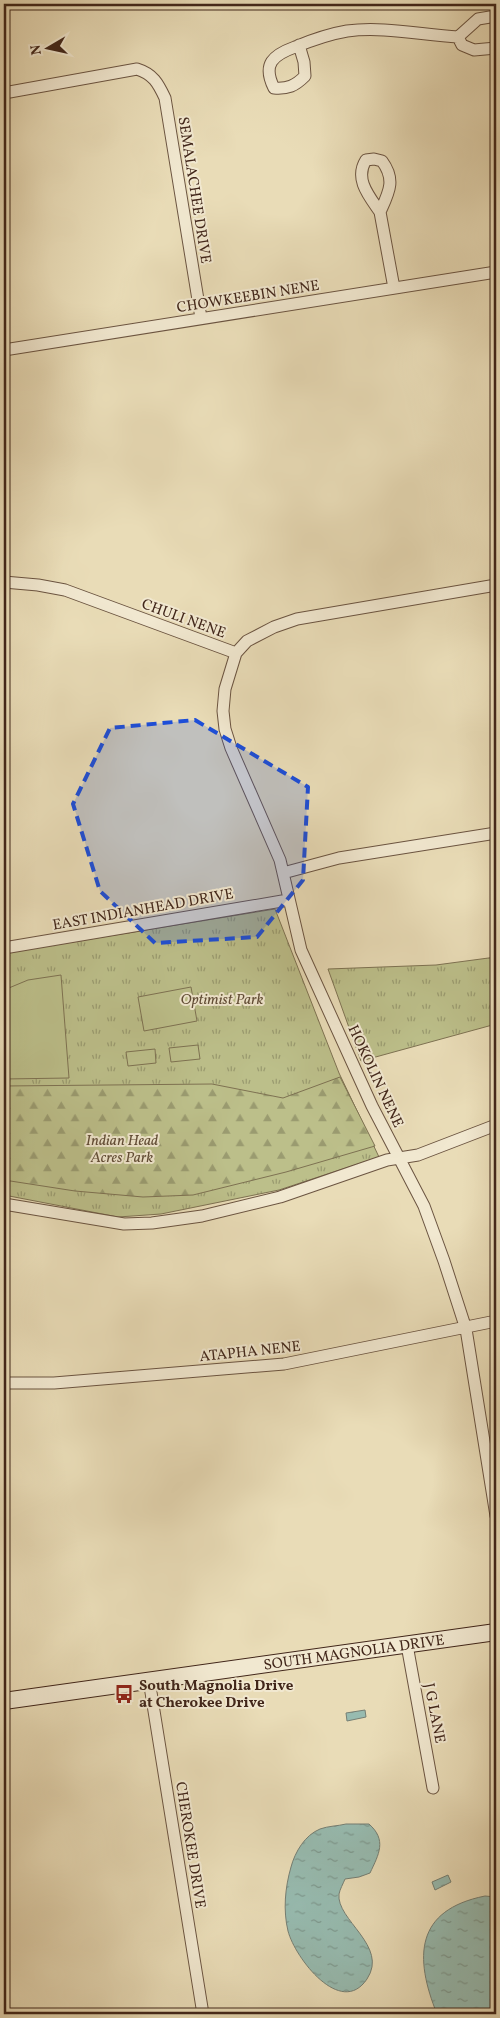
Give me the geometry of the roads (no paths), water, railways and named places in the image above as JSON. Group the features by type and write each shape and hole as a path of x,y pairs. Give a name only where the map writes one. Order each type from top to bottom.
{"main road":[{"name":"SOUTH MAGNOLIA DRIVE","path":"4,1700 496,1632"}],"street":[{"path":"299,45 329,35 370,30 458,37 478,19 496,16"},
{"path":"458,37 462,46 474,50 496,48"},
{"name":"SEMALACHEE DRIVE","path":"4,92 137,68 148,72 158,82 165,98 201,318"},
{"path":"380,212 394,288"},
{"name":"CHOWKEEBIN NENE","path":"4,350 496,272"},
{"name":"CHULI NENE","path":"4,582 38,584 65,590 236,653 247,641 297,619 496,585"},
{"name":"HOKOLIN NENE","path":"236,653 225,689 223,711 225,729 231,748 280,860 288,900 302,950 372,1106 424,1206 466,1329 496,1516"},
{"path":"284,873 339,858 496,833"},
{"name":"EAST INDIANHEAD DRIVE","path":"4,948 288,900"},
{"path":"4,1204 124,1224 152,1223 210,1214 280,1197 356,1169 418,1155 496,1125"},
{"name":"ATAPHA NENE","path":"4,1383 54,1383 284,1364 466,1329 496,1321"},
{"name":"J G LANE","path":"407,1645 433,1788"},
{"name":"CHEROKEE DRIVE","path":"148,1680 203,2014"}],"water":[{"path":"365,1710 366,1717 347,1721 346,1713"},
{"path":"346,1824 369,1824 378,1836 380,1847 370,1873 345,1879 339,1894 340,1904 345,1914 367,1944 371,1955 372,1967 367,1979 356,1989 345,1992 332,1988 320,1980 309,1968 292,1942 286,1923 285,1907 289,1875 301,1845 310,1835 320,1829"},
{"path":"448,1875 451,1882 435,1890 432,1882"},
{"path":"485,1896 496,1897 496,2014 437,2014 425,1973 424,1955 426,1939 433,1924 445,1912 462,1903"}],"place":[{"name":"South Magnolia Drive at Cherokee Drive","path":"124,1694"}],"park label":[{"name":"Optimist Park","path":"222,999"},
{"name":"Indian Head Acres Park","path":"122,1148"}]}
